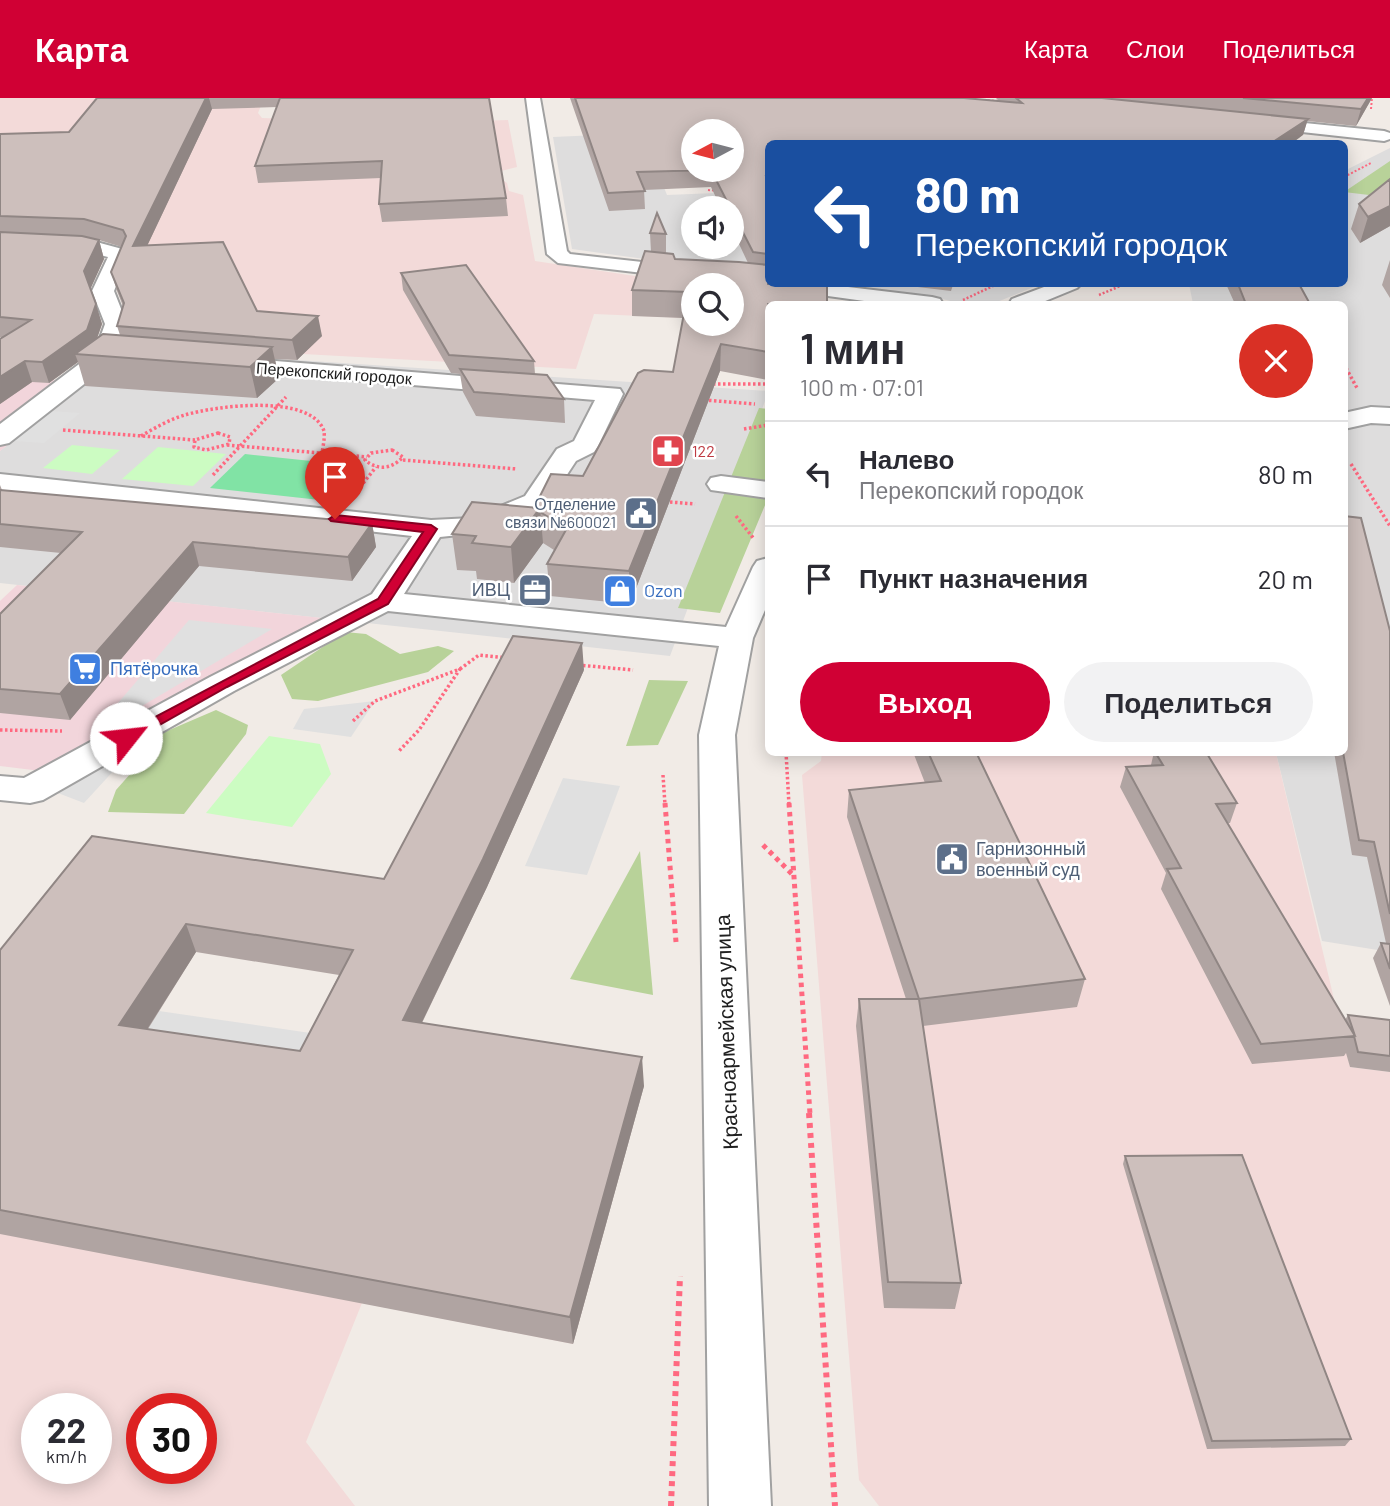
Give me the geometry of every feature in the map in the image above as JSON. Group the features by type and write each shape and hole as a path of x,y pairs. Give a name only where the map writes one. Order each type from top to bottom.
{"street":[{"path":"533,98 556,254 565,258 765,282"},
{"path":"1237,121 1387,134"},
{"path":"1362,151 1387,134"},
{"path":"0,242 89,246 118,254 103,291 116,324 106,355 0,437"},
{"path":"801,287 909,301"},
{"path":"1028,301 1062,287"},
{"path":"106,355 147,358"},
{"name":"Перекопский городок","path":"201,362 611,394 585,446 566,455 555,472"},
{"path":"1348,420 1371,415 1390,416"},
{"path":"0,482 431,529 477,526 535,502 555,472"},
{"path":"722,484 765,490"},
{"path":"0,789 30,791 222,684 383,601 431,529"},
{"name":"Красноармейская улица","path":"740,1506 717,735 737,638 764,572"},
{"path":"383,601 737,638"}],"path":[{"path":"979,101 1007,102"},
{"path":"979,101 989,107"},
{"path":"1348,175 1378,160"},
{"path":"708,190 727,192"},
{"path":"960,301 992,287"},
{"path":"188,503 310,371"},
{"path":"713,384 765,384"},
{"path":"692,399 755,404"},
{"path":"141,436 184,415 208,409 234,405 278,406 316,419 325,428 327,439 322,453"},
{"path":"744,429 765,426"},
{"path":"60,430 195,440 218,433 230,437 227,445"},
{"path":"195,440 194,447 215,450 227,445 367,457 377,451 392,450 402,454 403,460"},
{"path":"367,457 367,463 377,467 392,466 403,460 555,472"},
{"path":"1352,464 1389,520 1390,526"},
{"path":"735,515 764,572"},
{"path":"353,722 375,701 460,669 479,655 518,659"},
{"path":"569,664 633,670"},
{"path":"399,751 419,730 460,669"},
{"path":"0,730 66,731"},
{"path":"786,756 835,1506"},
{"path":"663,775 677,953"},
{"path":"671,1506 681,1270"}],"shaded area":[{"path":"0,98 264,98 258,113 262,118 411,123 508,120 517,167 501,171 500,178 507,183 509,191 523,195 535,261 681,283 681,318 594,314 576,369 303,354 124,290 152,234 0,230"},
{"path":"642,133 667,195 765,191 765,276 572,249 553,137"},
{"path":"1390,148 1390,952 1322,941 1277,756 1348,756 1348,301 1192,301 1190,287 1348,287 1348,169"},
{"path":"854,287 1034,287 999,301 950,301"},
{"path":"127,349 765,391 765,401 670,656 0,583 0,451"},
{"path":"0,374 53,378 66,400 0,451"},
{"path":"50,411 80,413 44,443 14,441"},
{"path":"17,585 322,618 41,771 0,766 0,601"},
{"path":"189,620 272,629 142,706 118,703"},
{"path":"375,701 351,737 293,729 304,709"},
{"path":"141,741 84,803 50,790"},
{"path":"822,756 1277,756 1350,1067 1390,1072 1390,1506 879,1506 859,1480 802,775 821,761"},
{"path":"563,778 620,786 587,875 525,866"},
{"path":"159,1011 331,1036 309,1080 132,1053"},
{"path":"0,1031 630,1135 573,1344 362,1303 306,1442 355,1506 0,1506"}],"green space":[{"path":"1390,161 1390,181 1369,195 1348,192 1348,189"},
{"path":"759,408 765,409 765,505 720,613 678,608"},
{"path":"72,445 120,450 92,474 43,468"},
{"path":"158,447 226,454 193,486 122,479"},
{"path":"245,454 359,466 329,501 210,488"},
{"path":"345,632 366,634 400,654 438,646 454,651 428,672 318,701 292,699 281,675"},
{"path":"649,680 688,681 658,745 626,746"},
{"path":"216,710 248,725 246,734 184,814 108,812 116,790 160,734"},
{"path":"269,736 320,744 331,774 292,827 206,813"},
{"path":"640,851 653,995 570,979"}],"building":[{"path":"97,98 206,98 133,246 223,242 257,311 318,316 292,340 117,326 124,303 111,272 126,236 123,230 84,219 0,216 0,134 69,132"},
{"path":"280,98 489,98 506,198 379,204 382,161 255,166"},
{"path":"575,98 964,98 1022,103 1016,98 1102,98 1308,119 1276,140 765,140 765,254 753,252 744,234 744,196 724,196 717,182 744,182 744,119 681,119 681,171 637,172 645,191 608,193"},
{"path":"1243,98 1368,98 1361,109"},
{"path":"1390,179 1390,206 1368,217 1359,204"},
{"path":"657,213 666,234 650,233"},
{"path":"0,232 82,236 99,240 84,271 96,304 87,330 42,362 25,361 0,377 0,339 31,320 0,317"},
{"path":"645,251 673,254 675,259 765,265 765,287 827,287 827,301 765,301 765,351 721,344 629,571 547,564 567,528 540,512 540,508 534,508 551,474 583,476 638,373 644,370 673,372 681,329 681,336 744,336 744,273 681,273 681,292 632,290"},
{"path":"466,265 534,361 449,355 401,273"},
{"path":"1239,287 1301,287 1308,301 1245,301"},
{"path":"103,334 272,347 250,367 75,354"},
{"path":"460,369 547,375 564,399 474,392"},
{"path":"0,490 372,523 348,557 193,542 60,694 0,689 0,614 82,532 0,524"},
{"path":"472,502 540,508 511,547 472,543 476,536 452,534"},
{"path":"1348,516 1361,518 1390,631 1390,914 1374,842 1359,840 1344,756 1348,756"},
{"path":"513,636 582,643 483,859 403,1020 642,1057 570,1317 0,1210 0,950 92,836 384,879","holes":["186,924 353,950 300,1051 119,1025"]},
{"path":"930,756 978,756 1085,979 919,999 849,790 941,781"},
{"path":"1157,756 1208,756 1237,803 1216,804 1355,1036 1261,1044 1167,869 1181,868 1126,767 1163,765"},
{"path":"1381,943 1390,944 1390,969"},
{"path":"859,999 919,999 961,1283 888,1282"},
{"path":"1348,1015 1390,1020 1390,1056 1358,1052"},
{"path":"1242,1155 1351,1439 1212,1441 1125,1156"}],"place":[{"name":"122","path":"668,451"},
{"name":"Отделение связи №600021","path":"641,513"},
{"name":"ИВЦ","path":"535,590"},
{"name":"Ozon","path":"620,591"},
{"name":"Пятёрочка","path":"85,669"},
{"name":"Гарнизонный военный суд","path":"952,859"}],"route":[{"path":"126,738 222,684 383,601 431,529 335,519"}]}
